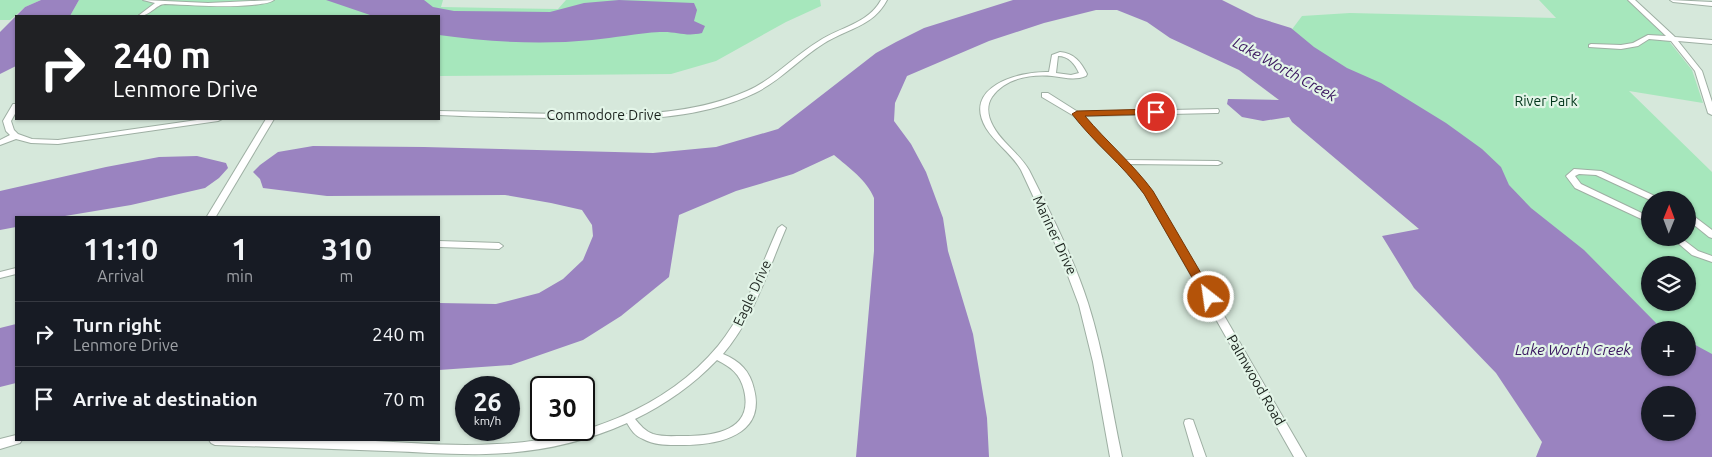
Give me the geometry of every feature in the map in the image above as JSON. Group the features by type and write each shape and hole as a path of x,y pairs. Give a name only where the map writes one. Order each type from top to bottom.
{"street":[{"path":"146,0 210,6 271,0"},
{"name":"Commodore Drive","path":"440,113 637,118 670,115 708,107 743,96 764,85 825,40 866,20 879,9 884,0"},
{"path":"1631,0 1672,38 1698,71 1712,113"},
{"path":"1673,0 1712,4"},
{"path":"142,15 161,2"},
{"path":"1592,46 1629,47 1640,44 1648,37 1712,42"},
{"name":"Mariner Drive","path":"1052,74 1055,55 1064,54 1069,56 1080,67 1083,74 1077,78 1052,74 1031,74 1011,79 992,92 984,106 984,120 1003,145 1019,160 1063,249 1074,276 1092,338 1116,457"},
{"name":"Palmwood Road","path":"1046,95 1077,114 1123,162 1149,193 1300,457"},
{"path":"15,108 7,121 10,131 15,136 35,142 58,142 211,120"},
{"path":"1077,114 1215,111"},
{"path":"211,216 269,120"},
{"path":"0,143 15,136"},
{"path":"1123,162 1218,163"},
{"path":"1641,193 1598,173 1577,171 1570,176 1578,186 1641,216"},
{"path":"1696,222 1712,235"},
{"name":"Eagle Drive","path":"246,441 496,449 534,446 569,439 629,418 675,391 716,355 740,320 782,228"},
{"path":"440,244 499,246"},
{"path":"1686,246 1695,253 1712,258"},
{"path":"0,275 15,271"},
{"path":"629,418 639,432 659,440 716,438 739,429 748,419 752,407 747,378 736,364 716,355"},
{"path":"1189,423 1200,457"},
{"path":"0,444 15,440"}],"green space":[{"path":"0,0 41,0 25,7 10,20 0,20"},
{"path":"79,0 443,0 441,7 558,9 566,0 820,0 821,6 786,22 716,61 671,74 440,76 440,15 71,15"},
{"name":"River Park","path":"1539,0 1627,0 1664,35 1692,70 1703,103 1629,91 1712,172 1712,357 1696,348 1696,321 1651,321 1352,73 1290,32 1302,16 1350,13 1556,18"}],"water":[{"path":"41,0 79,0 71,15 17,15 25,7"},
{"path":"326,0 424,0 433,7 454,11 550,12 584,3 619,0 694,3 697,10 694,21 705,26 702,33 696,34 660,32 592,40 553,42 496,41 440,35 440,15 370,15"},
{"name":"Lake Worth Creek","path":"1013,0 1222,0 1256,17 1291,28 1314,47 1347,68 1381,83 1446,123 1482,149 1501,167 1509,185 1531,208 1584,250 1641,308 1641,311 1644,311 1654,321 1641,321 1641,376 1696,376 1696,345 1712,354 1712,457 1536,457 1542,442 1496,373 1414,288 1382,236 1419,229 1292,122 1289,117 1263,121 1242,117 1227,104 1228,99 1279,100 1239,70 1170,38 1147,22 1117,10 1096,10 1044,23 989,41 907,76 895,103 894,121 911,144 926,172 943,218 948,251 973,334 987,418 989,457 856,457 874,251 874,198 867,185 834,155 793,174 736,191 679,215 669,277 621,316 583,340 511,365 440,370 440,303 496,304 539,293 563,279 583,260 593,236 592,225 582,210 505,195 327,196 263,188 260,179 253,172 278,152 313,146 653,153 716,147 778,129 876,53 924,28"},
{"path":"15,17 15,66 0,74 0,32"},
{"path":"197,156 226,163 228,168 219,178 205,188 131,205 65,216 15,216 15,227 0,230 0,191 159,157"},
{"path":"15,324 15,383 0,387 0,328"}],"route":[{"path":"1156,112 1077,114 1138,178 1149,193 1209,297"}]}
